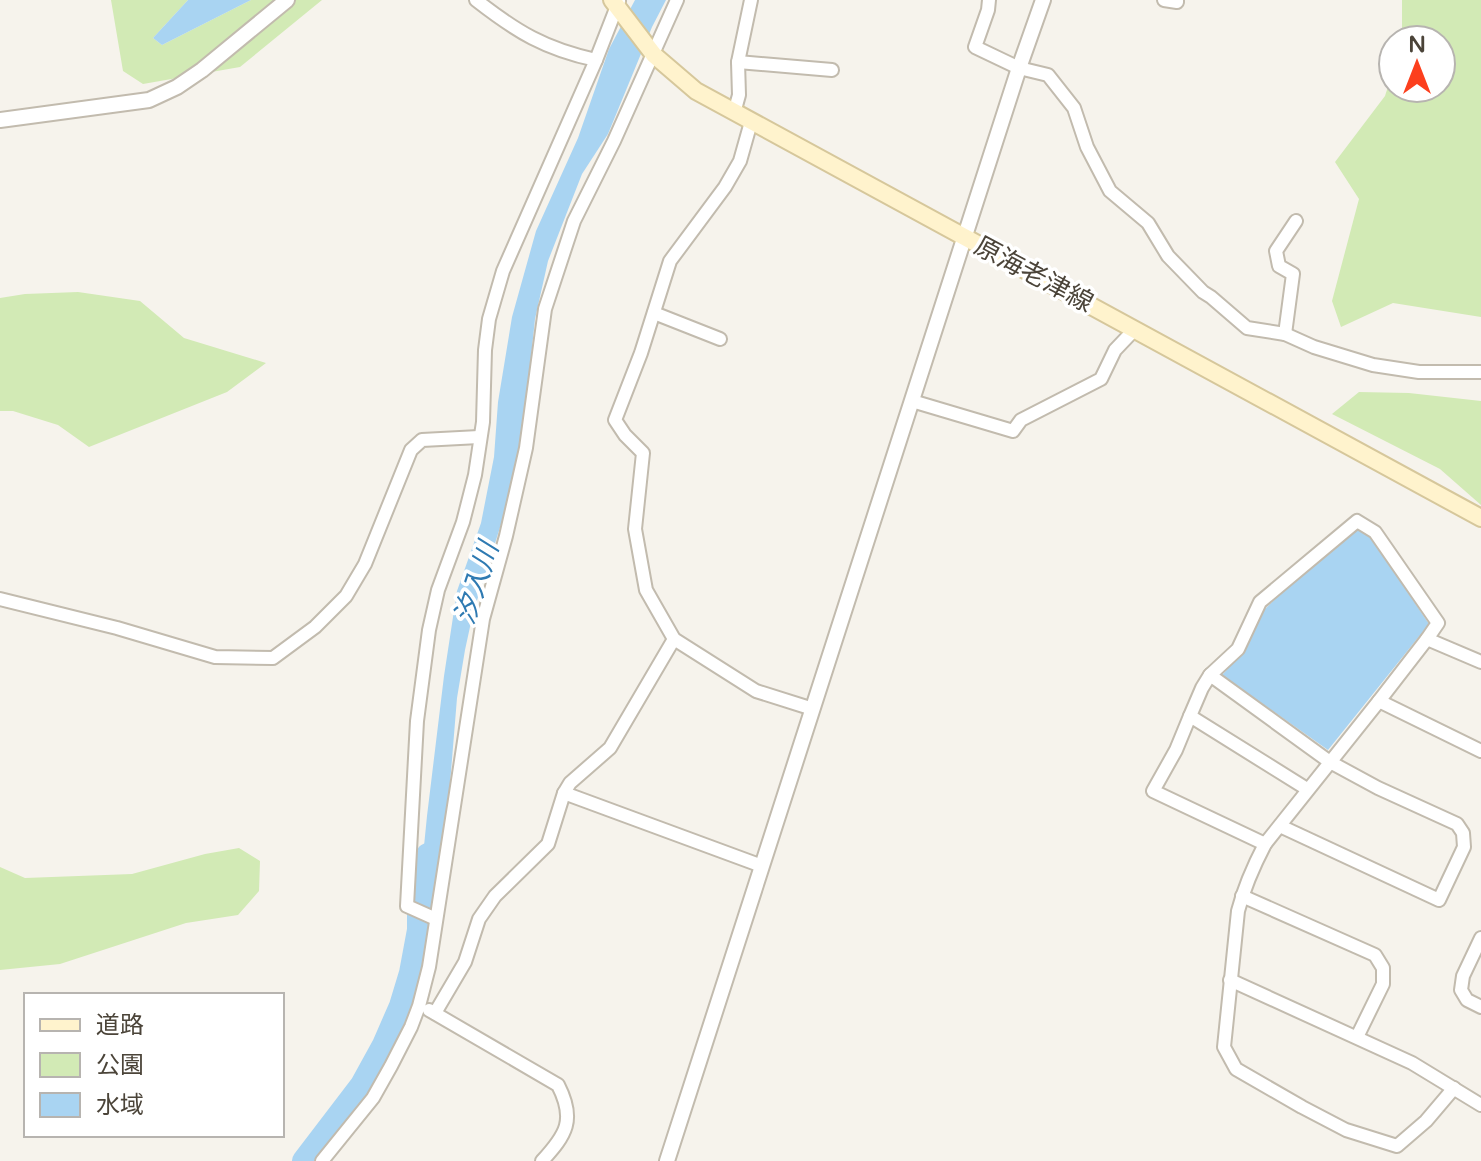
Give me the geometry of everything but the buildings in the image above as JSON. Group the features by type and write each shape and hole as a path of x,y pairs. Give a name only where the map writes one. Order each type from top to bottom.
{"main road":[{"name":"原海老津線","path":"616,3 652,52 696,91 1481,518"}],"street":[{"path":"0,120 149,100 177,87 202,70 287,0"},
{"path":"476,0 530,38 554,49 596,60"},
{"path":"330,1158 373,1098 419,1006 429,967 483,619 526,448 545,309 574,221 677,0"},
{"path":"734,113 739,95 738,62 751,0"},
{"path":"989,0 975,47 1019,68 1048,75 1074,108 1087,147 1110,191 1148,223 1168,256 1203,292 1247,328 1285,334 1314,347 1373,365 1419,372 1481,372"},
{"path":"667,1161 1043,0"},
{"path":"1164,0 1177,0"},
{"path":"436,919 407,906 417,721 429,630 438,590 463,522 475,475 483,422 489,319 503,271 596,60 616,3"},
{"path":"738,62 832,70"},
{"path":"751,122 740,161 725,187 670,261 641,353 615,420 643,453 635,529 646,590 674,639 756,691 813,709"},
{"path":"1285,334 1293,274 1279,266 1276,251 1296,221"},
{"path":"654,313 720,339"},
{"path":"912,401 1013,431 1021,420 1101,379 1115,350 1135,329"},
{"path":"0,599 117,628 215,657 273,658 315,627 346,596 365,564 411,450 422,440 479,437"},
{"path":"1265,844 1153,791 1176,750 1202,688 1210,675 1238,649 1260,602 1357,521 1375,532 1438,623 1265,844 1238,911 1224,1047 1236,1069 1302,1107 1346,1130 1397,1146 1426,1121 1454,1088"},
{"path":"435,1013 465,962 479,919 495,896 548,844 570,783 610,748 674,639"},
{"path":"1427,639 1481,662"},
{"path":"1210,675 1330,762 1457,824 1463,833 1464,847 1439,900 1280,826"},
{"path":"1379,701 1481,751"},
{"path":"1190,716 1307,789"},
{"path":"564,793 762,866"},
{"path":"1242,896 1375,955 1383,968 1383,984 1357,1037"},
{"path":"1481,938 1463,976 1461,990 1467,1000 1481,1007"},
{"path":"1230,980 1412,1063 1481,1105"},
{"path":"419,1006 558,1085 567,1116 563,1138 542,1161"}],"green space":[{"path":"111,0 188,0 153,38 162,45 251,0 322,0 240,67 143,84 123,71"},
{"path":"1402,0 1481,0 1481,317 1393,303 1341,327 1332,301 1359,199 1335,162 1379,104 1457,104 1457,24 1402,24"},
{"path":"78,292 140,301 184,338 266,363 227,392 89,447 58,425 13,411 0,411 0,298"},
{"path":"1359,392 1409,393 1481,401 1481,505 1440,469 1332,414"},
{"path":"239,848 260,861 259,891 238,915 186,923 60,964 0,970 0,867 25,878 132,874"}],"water":[{"path":"188,0 251,0 162,45 153,38"},
{"name":"汐入川","path":"635,0 666,0 608,134 582,174 548,261 535,319 523,434 509,499 473,613 465,650 434,912 423,909 422,866 444,676 457,591 481,523 494,457 498,402 512,317 536,231 578,138 609,49"},
{"path":"1358,528 1370,536 1429,624 1328,750 1222,675 1243,652 1265,609"}],"waterway":[{"name":"汐入川","path":"304,1161 362,1085 401,1006 419,930 428,855"}]}
